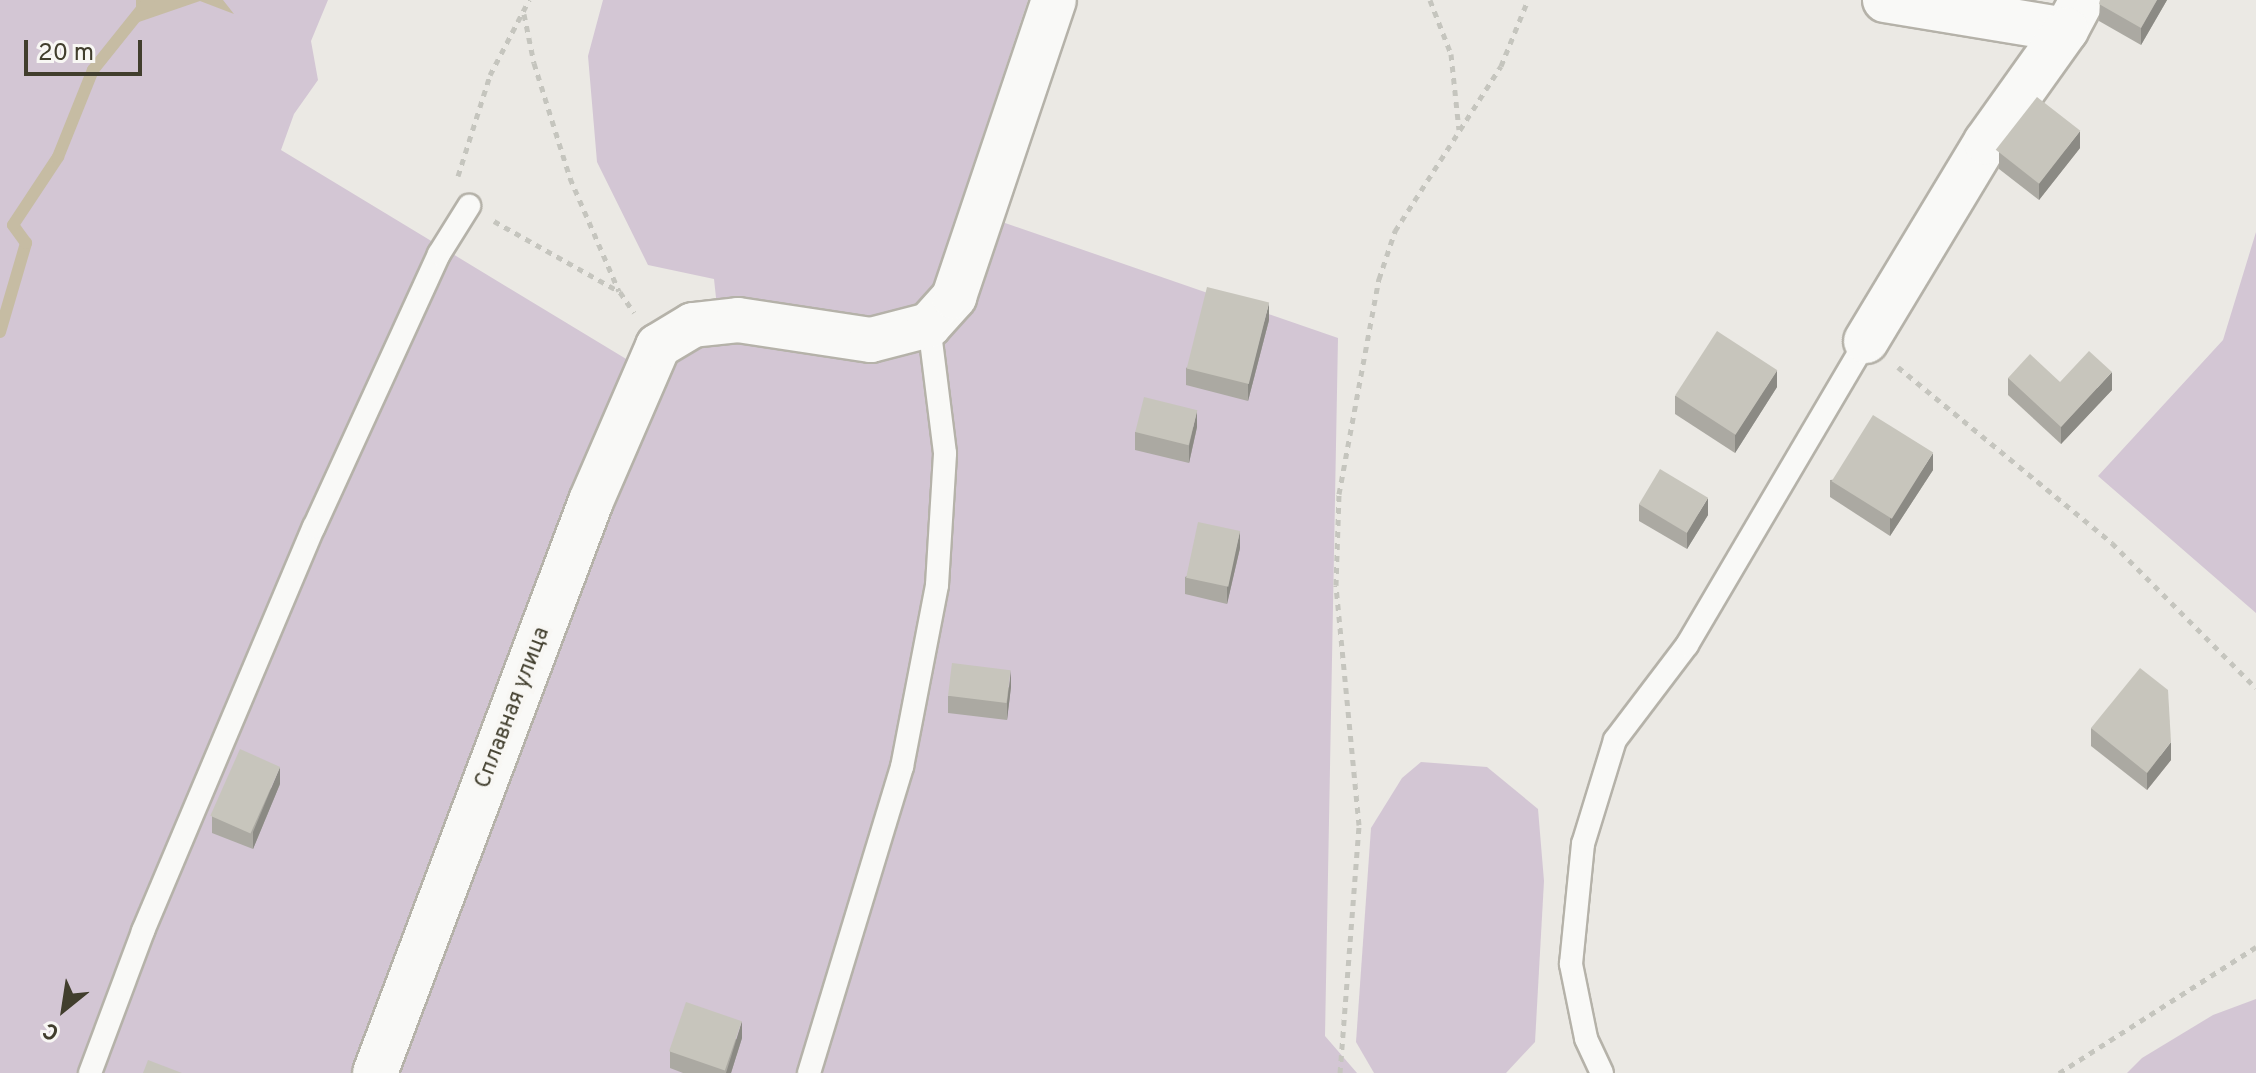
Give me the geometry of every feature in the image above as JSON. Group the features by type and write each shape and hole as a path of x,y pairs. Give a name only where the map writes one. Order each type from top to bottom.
{"street":[{"path":"658,346 693,325 738,320 871,340 929,325 954,297 1054,0"},
{"path":"1885,0 2074,15"},
{"path":"1866,341 1986,142 2074,15"},
{"name":"Сплавная улица","path":"375,1073 591,501 658,346"}],"lane":[{"path":"90,1073 143,931 314,527 439,254 469,206"},
{"path":"809,1073 902,767 937,585 945,453 929,325"},
{"path":"1602,1073 1586,1038 1571,964 1583,844 1615,740 1687,645 1866,341"}],"path":[{"path":"529,0 490,75 468,134 456,182 469,206 620,292"},
{"path":"1430,0 1451,54 1459,131"},
{"path":"1340,1073 1359,825 1336,585 1339,494 1379,279 1395,231 1501,66 1528,0"},
{"path":"524,14 570,178 620,292 658,346"},
{"path":"1866,341 2112,543 2256,688"},
{"path":"2059,1073 2256,947"}],"shaded area":[{"path":"0,0 328,0 311,41 318,80 294,114 281,150 651,374 720,335 714,279 648,265 597,162 588,56 603,0 1028,0 959,207 1338,338 1325,1036 1357,1073 0,1073"},
{"path":"136,0 223,0 234,14 200,1 136,23"},
{"path":"2256,232 2256,613 2098,476 2223,340"},
{"path":"1421,762 1487,767 1538,809 1544,881 1535,1042 1506,1073 1374,1073 1356,1042 1371,828 1402,778"},
{"path":"2256,999 2256,1073 2127,1073 2142,1058 2213,1015"}],"building":[{"path":"2100,0 2157,0 2141,28 2099,4"},
{"path":"2037,97 2080,131 2039,184 1996,150"},
{"path":"1207,287 1269,302 1249,384 1187,369"},
{"path":"1717,331 1777,370 1735,435 1675,396"},
{"path":"2089,351 2112,372 2061,427 2008,378 2030,354 2060,382"},
{"path":"1144,397 1197,410 1189,445 1135,432"},
{"path":"1873,415 1933,453 1892,519 1832,481"},
{"path":"1660,469 1708,498 1687,533 1639,504"},
{"path":"1198,522 1240,531 1228,587 1186,578"},
{"path":"952,663 1011,670 1007,703 948,696"},
{"path":"2140,668 2168,690 2171,742 2147,773 2091,728"},
{"path":"240,749 280,767 251,834 210,816"},
{"path":"686,1002 742,1021 725,1070 669,1051"},
{"path":"148,1060 182,1073 143,1073"}],"waterway":[{"path":"0,332 26,243 13,225 58,157 93,70 149,0"}]}
